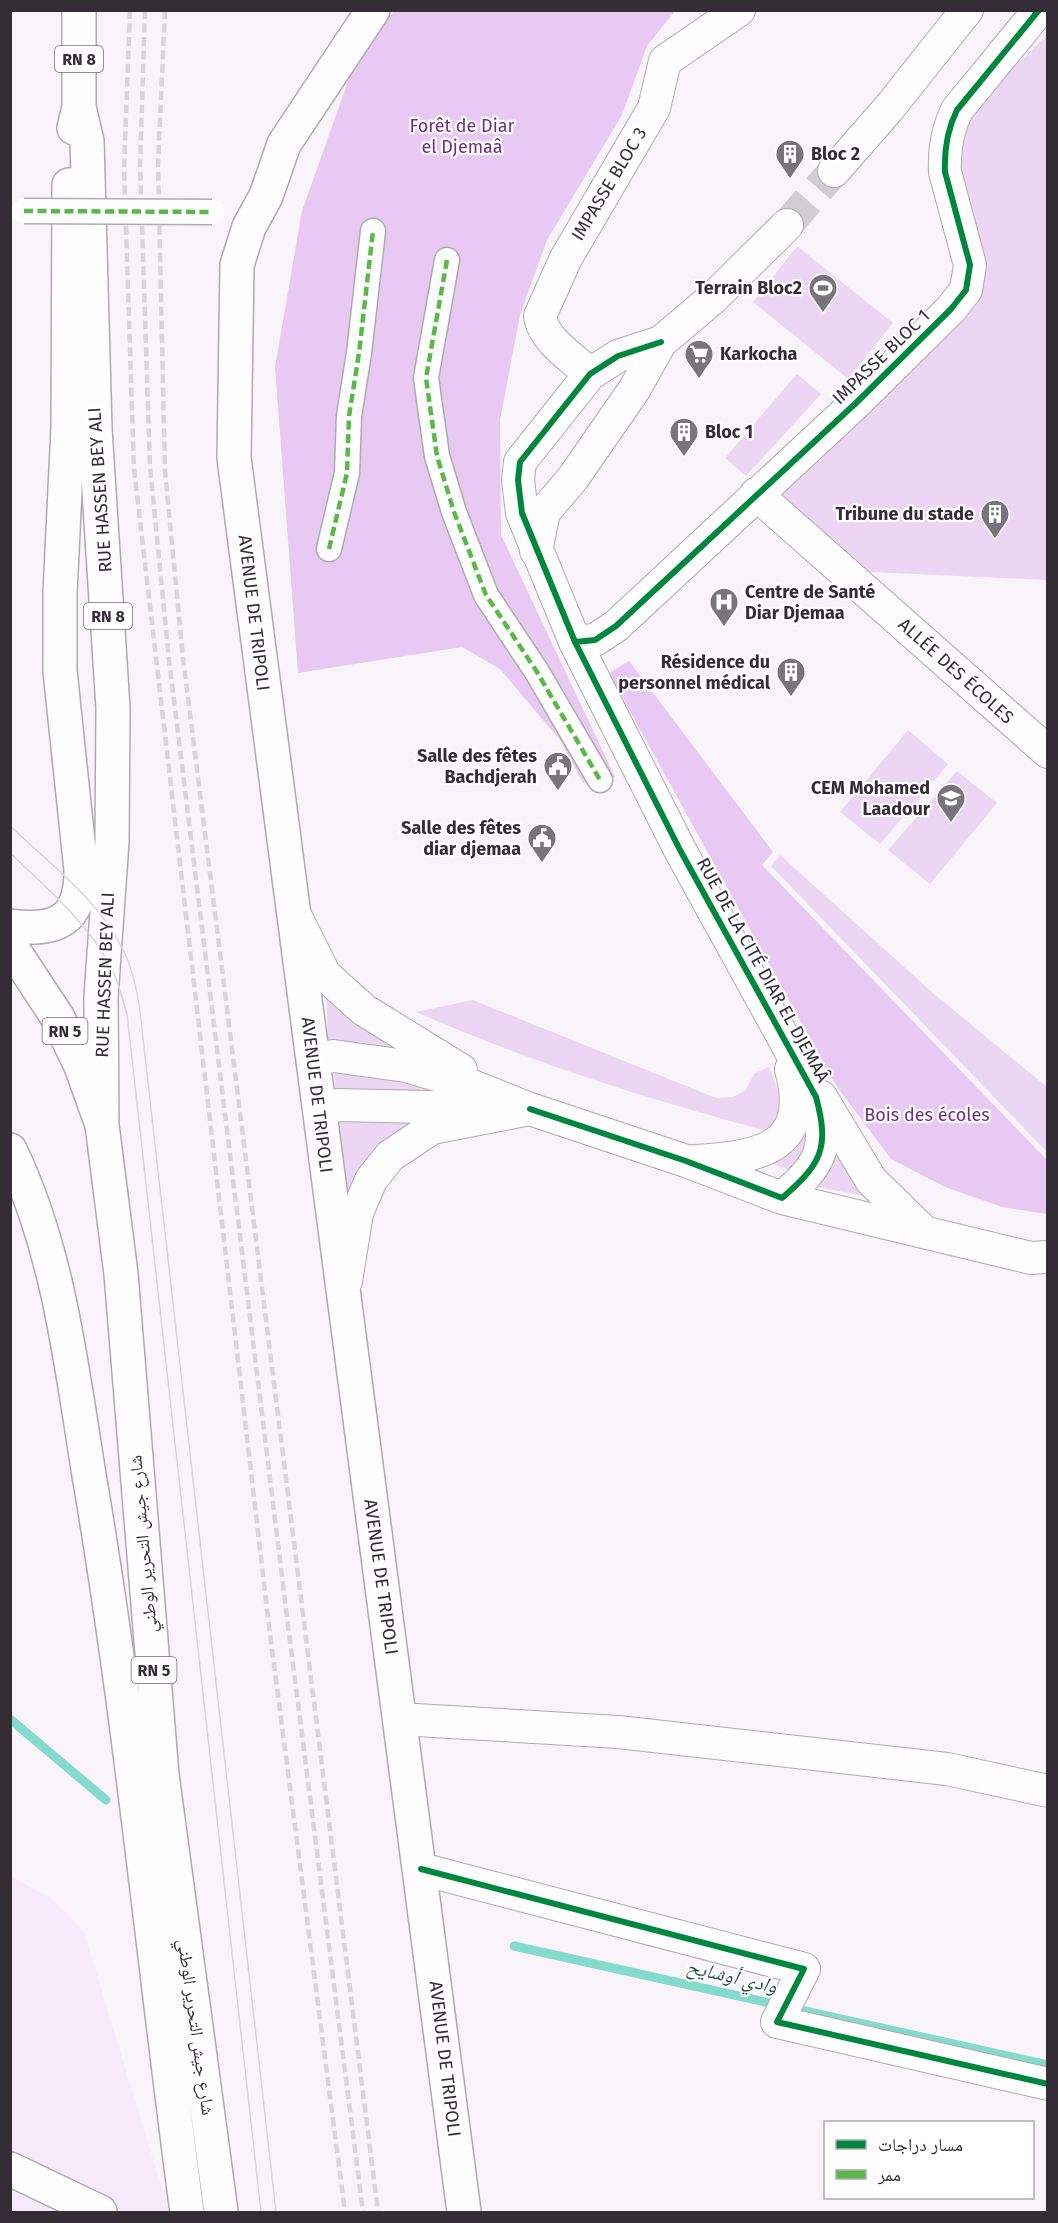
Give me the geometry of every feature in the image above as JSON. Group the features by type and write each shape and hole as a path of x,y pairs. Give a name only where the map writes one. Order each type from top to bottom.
{"main road":[{"name":"RUE HASSEN BEY ALI","path":"10,926 35,929 54,924 72,912 81,893 81,870 60,671 60,592 69,428 70,171 72,138 79,107 79,10"},
{"name":"AVENUE DE TRIPOLI","path":"373,10 284,144 266,196 249,227 237,265 234,458 399,1719 421,1869 464,2212"},
{"name":"RUE HASSEN BEY ALI","path":"79,107 87,141 95,429 113,708 112,842 101,997 102,1125"},
{"name":"RN 5","path":"10,945 58,1018 81,1066 102,1125"},
{"name":"شارع جيش التحرير الوطني","path":"102,1125 121,1274 162,1776 221,2212"},
{"name":"شارع جيش التحرير الوطني","path":"10,1150 28,1186 56,1276 109,1594 187,2212"},
{"path":"10,2169 99,2212"}],"street":[{"name":"IMPASSE BLOC 3","path":"590,374 550,337 541,326 540,316 566,258 654,108 665,61 739,10"},
{"path":"834,171 889,108 967,10"},
{"name":"IMPASSE BLOC 1","path":"575,642 595,640 616,626 857,402 960,300 969,277 970,265 945,172 945,148 950,124 957,110 1039,10"},
{"path":"24,211 212,212"},
{"path":"536,551 544,512 573,478 634,390 661,342 713,298 788,225"},
{"path":"329,549 347,473 349,416 373,231"},
{"path":"447,260 426,378 437,456 454,512 486,595 537,672 600,780"},
{"name":"RUE DE LA CITÉ DIAR EL DJEMAÂ","path":"530,1109 686,1161 782,1198 803,1180 814,1165 822,1146 824,1125 816,1097 680,850 575,642 522,513 518,480 520,462 590,374 618,356 661,342"},
{"name":"ALLÉE DES ÉCOLES","path":"756,494 1047,752"},
{"path":"293,912 325,975 364,1010 443,1060 530,1109"},
{"path":"783,1039 872,1180 924,1232"},
{"name":"RUE DE LA CITÉ DIAR EL DJEMAÂ","path":"686,1161 728,1160 767,1149 787,1133 796,1115 796,1087 783,1039"},
{"path":"313,1059 333,1056 406,1066 470,1085 530,1109"},
{"path":"319,1109 338,1105 530,1109"},
{"path":"344,1297 357,1213 371,1180 390,1156 432,1128 530,1109"},
{"path":"782,1198 1031,1258 1047,1257"},
{"path":"399,1719 630,1733 947,1769 1047,1791"},
{"path":"421,1869 804,1969 777,2022 1047,2084"}],"shaded area":[{"path":"1047,35 1047,580 870,572 771,486 971,287 949,131"},
{"name":"Terrain Bloc2","path":"797,246 893,323 848,379 753,302"},
{"path":"797,374 821,394 746,476 725,458"},
{"path":"908,730 948,764 880,844 840,812"},
{"path":"957,771 997,803 930,884 888,850"},
{"path":"780,855 934,994 1047,1087 1047,1152 771,866"},
{"path":"326,985 427,1062 328,1046"},
{"path":"473,1000 716,1098 733,1097 745,1091 755,1073 769,1067 778,1091 781,1117 771,1132 681,1107 547,1064 416,1012"},
{"path":"334,1064 431,1091 336,1100"},
{"path":"808,1110 813,1130 796,1173 769,1162"},
{"path":"336,1117 414,1119 345,1196"},
{"path":"830,1126 870,1197 806,1185"},
{"path":"10,1876 51,1898 84,1932 169,2212 11,2212"}],"green space":[{"name":"Forêt de Diar el Djemaâ","path":"394,11 675,11 647,46 622,115 547,240 520,315 500,420 501,535 615,777 583,783 560,740 500,669 462,647 298,673 275,367 302,211 356,59"},
{"name":"Bois des écoles","path":"629,661 773,852 762,865 1047,1160 1047,1214 1002,1207 945,1187 891,1159 835,1084 609,673"}],"waterway":[{"path":"10,1719 106,1800"},
{"name":"وادي أوشايح","path":"514,1946 1048,2065"}],"tunnel":[{"path":"787,225 834,171"}],"tram line":[{"path":"10,826 72,883 100,914 126,956 139,1003 276,2212"},
{"path":"10,853 53,893 102,952 119,985 127,1014 261,2212"}],"railway":[{"path":"130,10 124,168 134,469 269,1626 345,2212"},
{"path":"145,10 140,165 150,467 169,660 363,2212"},
{"path":"165,10 158,165 165,472 183,658 378,2212"}],"marked path":[{"path":"24,211 212,212"},
{"path":"329,549 347,473 349,416 359,353 373,231"},
{"path":"447,260 426,378 437,456 454,512 486,595 537,672 600,780"}],"cycle path":[{"path":"575,642 595,640 616,626 857,402 951,309 966,290 970,265 945,172 949,132 957,110 1039,10"},
{"path":"530,1109 686,1161 782,1198 814,1165 822,1143 816,1097 680,850 575,642 522,513 518,480 520,462 590,374 618,356 661,342"},
{"path":"421,1869 804,1969 777,2022 1048,2084"}],"place":[{"name":"Bloc 2","path":"790,180"},
{"name":"Terrain Bloc2","path":"823,314"},
{"name":"Karkocha","path":"699,380"},
{"name":"Bloc 1","path":"684,458"},
{"name":"Tribune du stade","path":"995,540"},
{"name":"Centre de Santé Diar Djemaa","path":"724,628"},
{"name":"Résidence du personnel médical","path":"791,698"},
{"name":"Salle des fêtes Bachdjerah","path":"558,792"},
{"name":"CEM Mohamed Laadour","path":"951,824"},
{"name":"Salle des fêtes diar djemaa","path":"542,864"}]}
